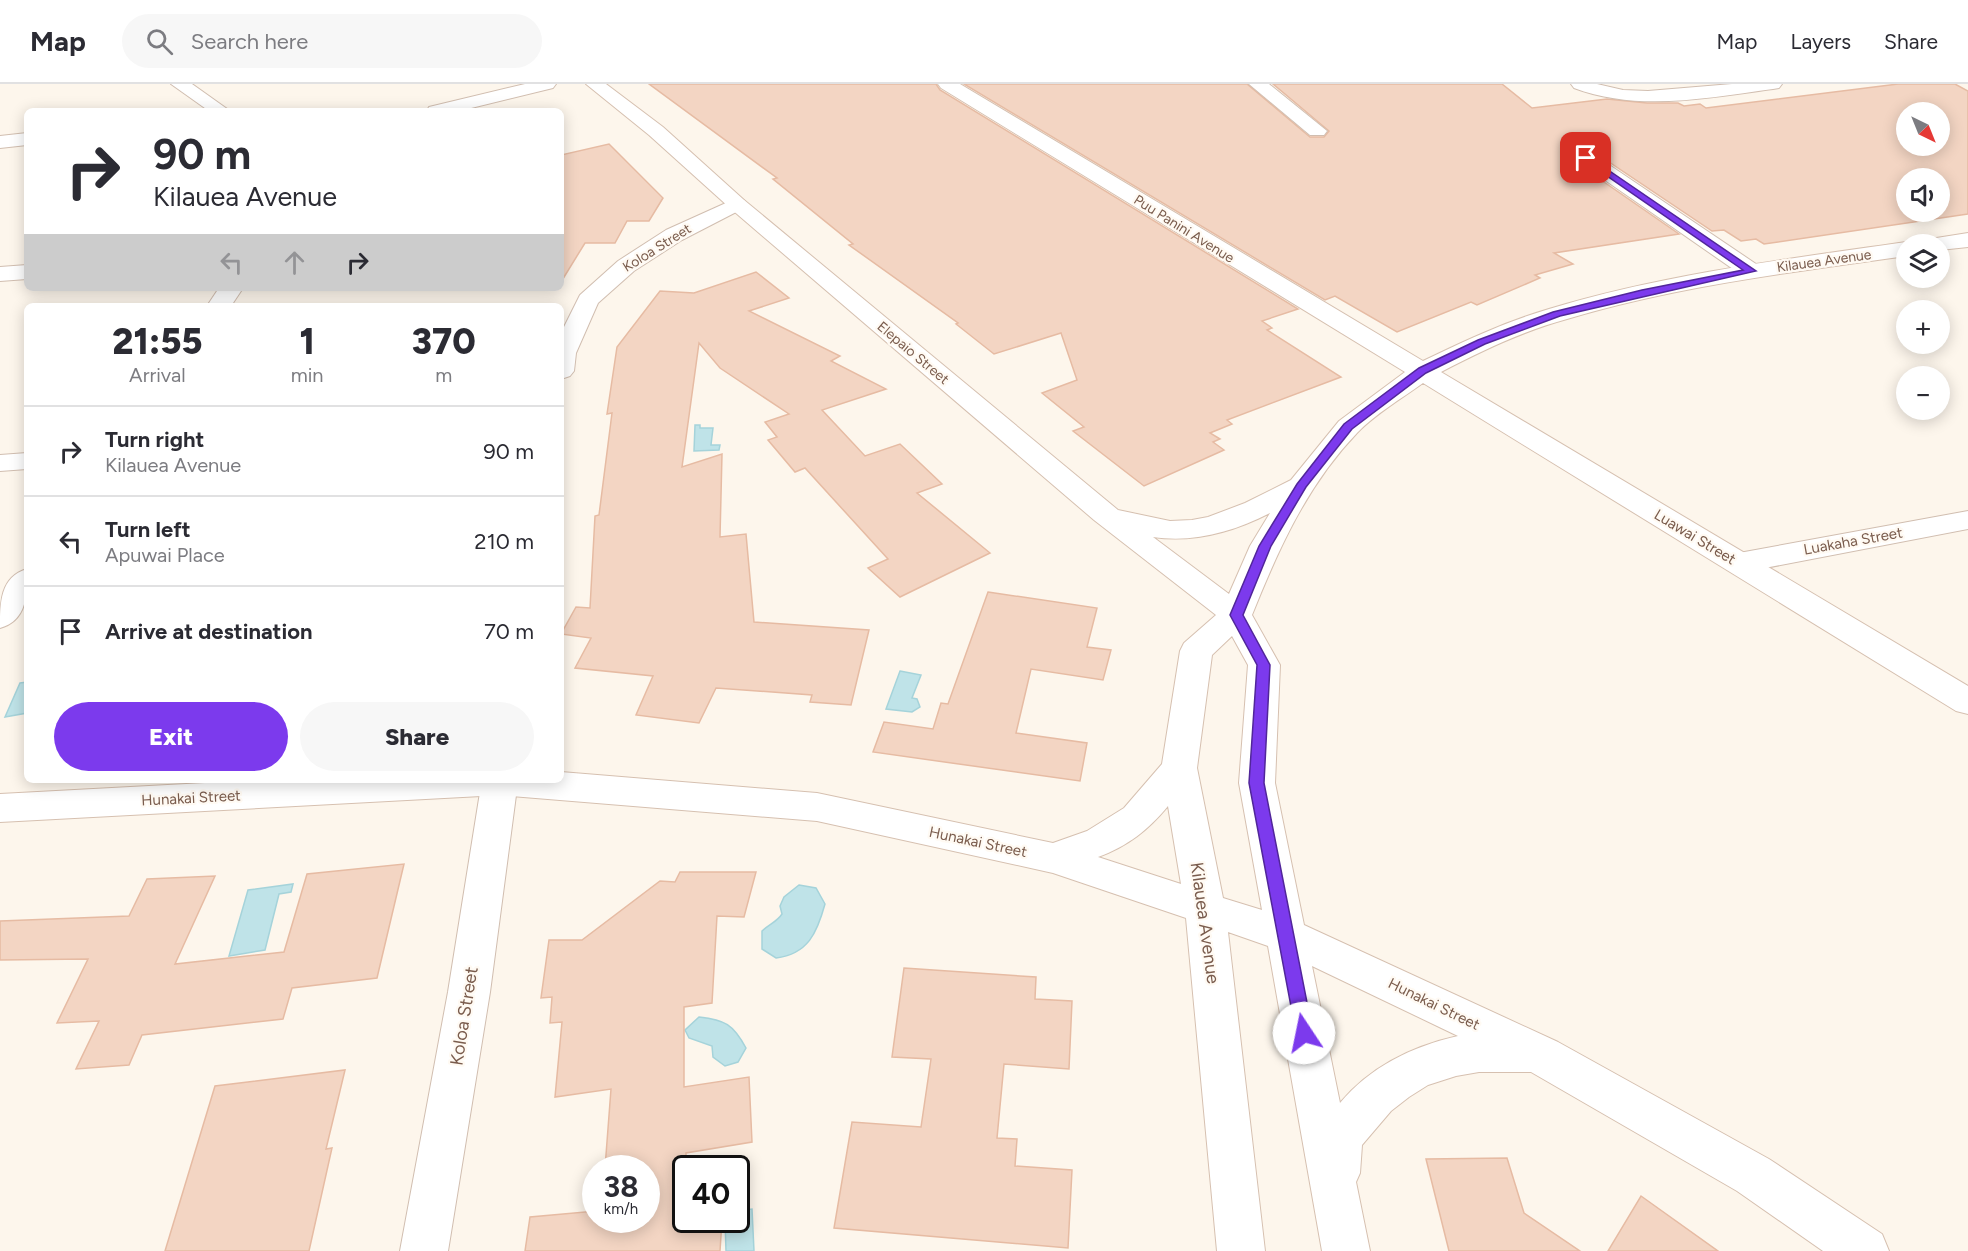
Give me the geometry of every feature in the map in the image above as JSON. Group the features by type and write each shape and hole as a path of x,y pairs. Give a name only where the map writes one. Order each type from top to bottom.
{"street":[{"path":"180,84 218,108"},
{"path":"447,108 547,84"},
{"name":"Elepaio Street","path":"595,84 656,131 737,204 1104,514 1236,615"},
{"name":"Puu Panini Avenue","path":"947,84 1240,263 1423,371"},
{"path":"1258,84 1317,131"},
{"path":"1580,84 1589,89 1621,97 1650,97 1773,84"},
{"path":"0,142 24,139"},
{"path":"1586,158 1751,271"},
{"name":"Koloa Street","path":"564,353 588,300 626,266 674,235 737,204"},
{"path":"1950,242 1968,240"},
{"name":"Kilauea Avenue","path":"1241,1251 1205,907 1179,768 1196,651 1236,615 1265,546 1301,486 1348,427 1423,371 1481,342 1557,314 1642,293 1751,271 1896,250"},
{"path":"0,274 24,272"},
{"name":"Luawai Street","path":"1423,371 1968,702"},
{"path":"0,463 24,461"},
{"path":"1104,514 1153,529 1184,532 1221,524 1255,510 1301,486"},
{"name":"Luakaha Street","path":"1739,563 1968,520"},
{"path":"0,617 24,583"},
{"path":"1236,615 1264,665 1257,783 1346,1251"},
{"path":"1054,858 1100,841 1137,818 1179,768"},
{"name":"Hunakai Street","path":"0,808 446,783"},
{"name":"Koloa Street","path":"424,1251 469,992 500,783"},
{"name":"Hunakai Street","path":"535,783 818,807 1054,858 1286,935 1543,1056 1753,1175 1865,1251"},
{"path":"1335,1189 1341,1137 1372,1097 1403,1075 1453,1055 1496,1050 1543,1056"}],"water":[{"path":"695,425 700,425 700,428 713,428 711,445 720,445 719,450 694,451"},
{"path":"900,671 921,675 912,698 917,699 920,707 912,712 886,709"},
{"path":"24,682 24,714 5,717 20,683"},
{"path":"293,884 291,892 279,894 265,950 229,956 248,890"},
{"path":"799,885 816,888 825,904 822,914 810,940 803,947 787,956 776,958 762,949 762,931 780,917 782,914 780,906 784,897"},
{"path":"699,1017 722,1022 737,1033 746,1048 738,1062 725,1066 713,1057 712,1046 689,1038 685,1030"},
{"path":"750,1209 752,1209 754,1251 726,1251 725,1233 750,1233"}],"building":[{"path":"649,84 936,84 940,90 1298,309 1262,321 1272,328 1267,330 1341,377 1227,420 1232,424 1210,433 1220,439 1213,442 1224,450 1144,486 1073,431 1084,427 1042,393 1077,380 1061,333 994,354 956,324 958,323 849,245 853,244 773,179 777,178"},
{"path":"964,84 1247,84 1310,137 1324,137 1329,131 1273,84 1502,84 1532,108 1607,99 1678,103 1684,106 1700,104 1706,108 1898,84 1955,84 1968,91 1968,214 1950,217 1950,168 1896,168 1896,222 1914,222 1764,244 1756,239 1741,241 1724,230 1712,231 1594,152 1585,150 1578,152 1574,157 1578,164 1679,234 1554,253 1573,264 1535,275 1540,278 1477,305 1471,302 1397,332 1335,296 1325,300"},
{"path":"609,144 663,198 649,221 627,221 615,243 585,243 564,277 564,154"},
{"path":"756,272 789,298 749,311 840,356 831,361 886,389 822,410 865,456 900,444 942,484 917,493 990,553 900,597 868,568 888,559 805,468 795,472 768,440 777,437 765,422 789,414 720,368 699,343 682,467 722,454 720,537 746,534 754,622 869,630 851,705 810,702 812,695 716,688 699,723 636,715 653,676 575,668 591,638 564,634 564,629 576,607 590,608 595,516 599,515 612,413 607,414 617,347 660,291 694,293"},
{"path":"988,592 1097,608 1087,647 1111,650 1103,680 1031,669 1016,733 1087,743 1080,781 873,752 884,722 933,729 941,703 948,704"},
{"path":"404,864 377,978 292,988 283,1019 142,1035 129,1065 76,1069 99,1021 57,1023 88,959 0,960 0,921 129,916 147,879 215,876 175,964 284,952 307,874"},
{"path":"680,872 756,872 744,917 717,916 712,1003 684,1007 684,1087 749,1077 752,1142 686,1153 686,1155 672,1155 672,1233 721,1233 720,1251 525,1251 530,1217 582,1212 582,1233 660,1233 660,1155 606,1155 611,1089 555,1097 562,1022 550,1023 552,997 541,998 549,940 582,940 660,881 675,882"},
{"path":"904,968 1036,977 1035,999 1072,1001 1069,1069 1004,1064 997,1138 1017,1139 1015,1166 1072,1170 1068,1248 834,1228 852,1122 921,1127 931,1059 892,1057"},
{"path":"345,1070 326,1149 332,1148 309,1251 165,1251 215,1086"},
{"path":"1507,1158 1524,1213 1580,1251 1449,1251 1426,1159"},
{"path":"1641,1196 1718,1251 1608,1251"}],"route":[{"path":"1304,1033 1257,783 1264,665 1236,615 1265,546 1301,486 1348,427 1423,371 1481,342 1557,314 1642,293 1751,271 1586,158"}]}
